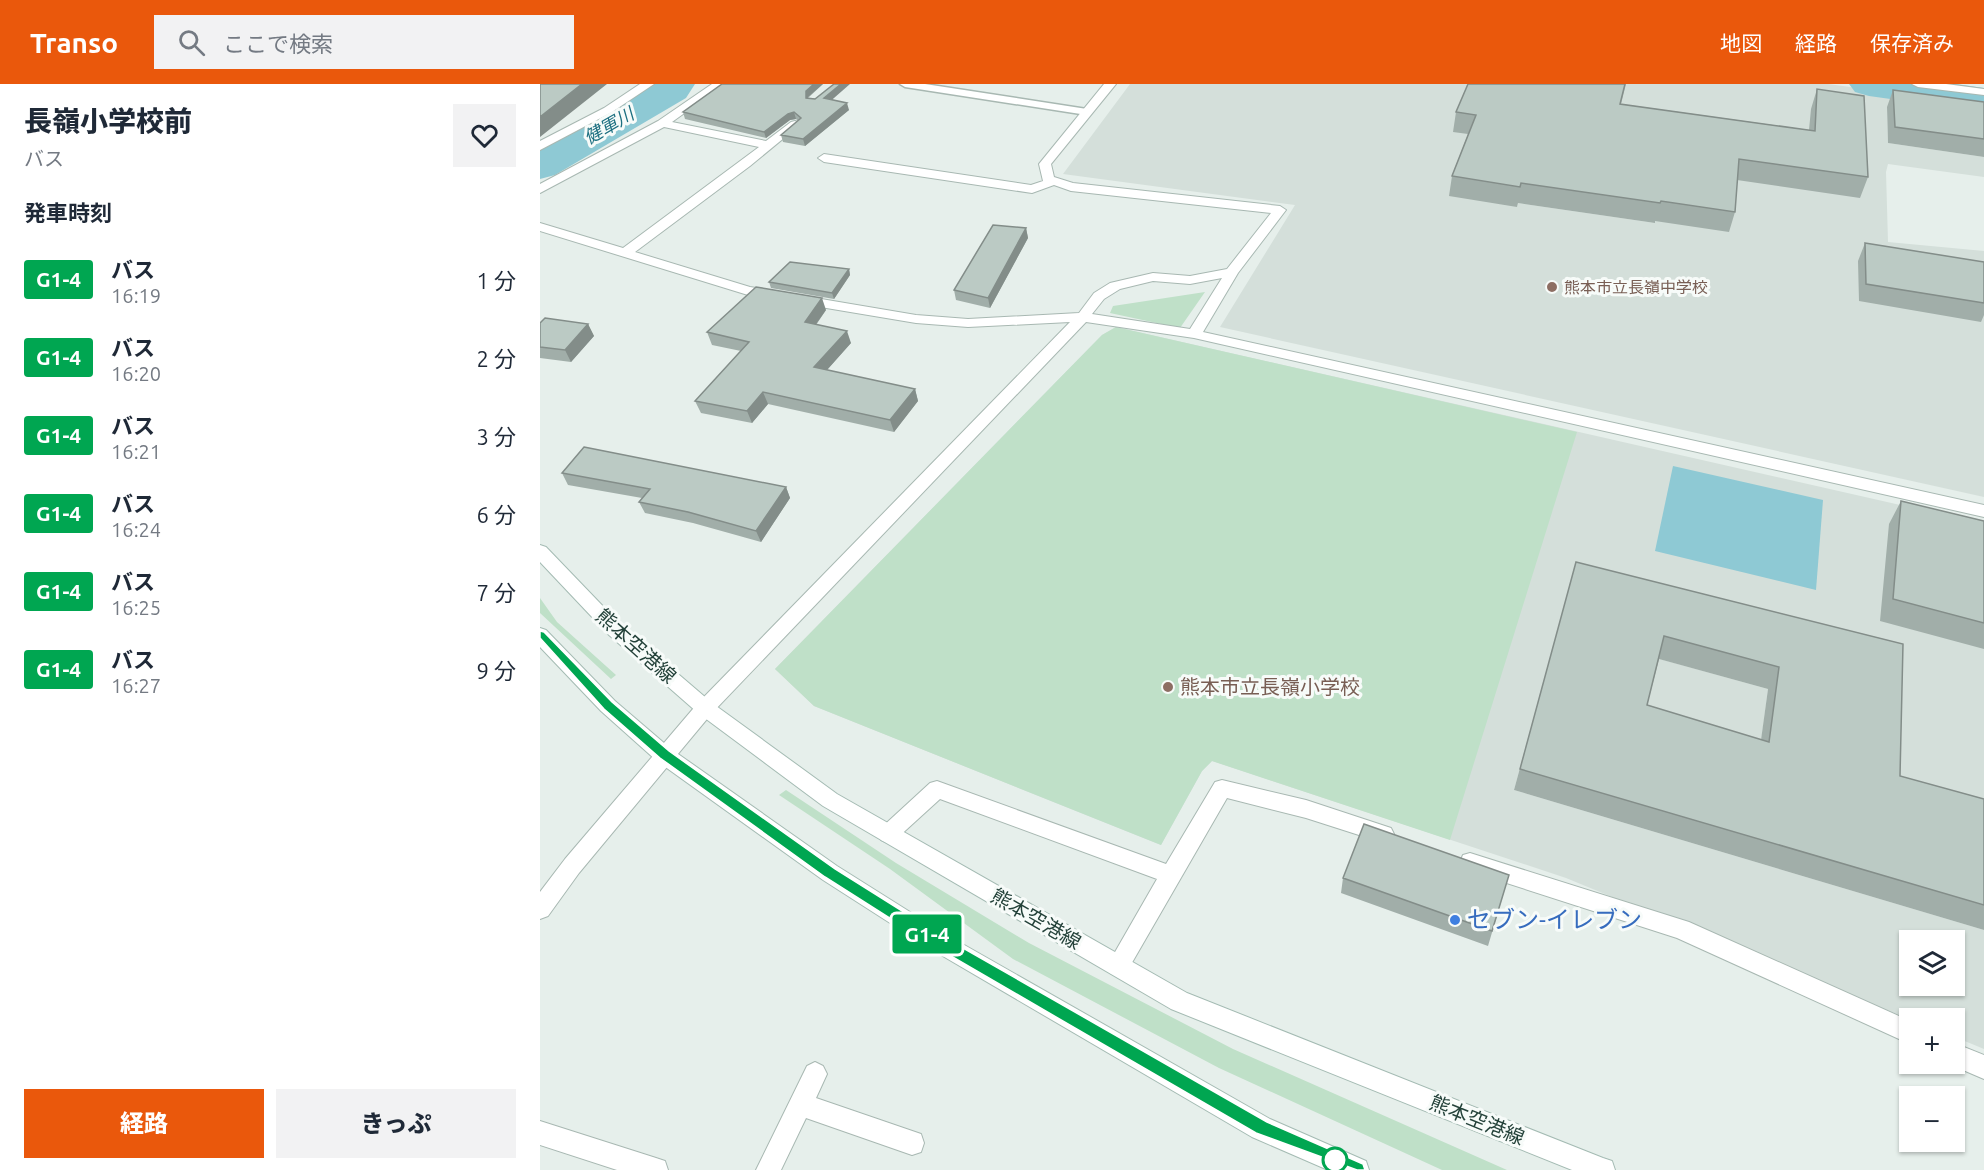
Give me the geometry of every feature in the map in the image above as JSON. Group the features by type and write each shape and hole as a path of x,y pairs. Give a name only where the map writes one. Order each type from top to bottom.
{"street":[{"path":"540,146 608,110 648,84"},
{"path":"540,189 662,123 719,84"},
{"path":"1110,84 1045,164 1048,179 1071,188 1280,210 1232,272 1194,334"},
{"path":"1918,84 1984,92"},
{"path":"662,123 769,145"},
{"path":"625,253 795,124"},
{"path":"824,158 1032,189 1054,181"},
{"path":"540,227 748,291 916,319 968,323 1083,317 1194,334 1984,511"},
{"path":"540,909 572,866 705,708 1083,317 1099,297 1115,286 1153,277 1190,280 1232,272"},
{"name":"熊本空港線","path":"540,551 615,630 705,708 830,800 888,834 1179,1001 1603,1170"},
{"path":"540,635 608,705 664,755 830,873 937,941 1261,1128 1357,1170"},
{"path":"1118,966 1222,788 1305,809 1408,842"},
{"path":"888,834 937,789 1171,875"},
{"path":"1453,856 1681,929 1899,1029"},
{"path":"1965,1059 1984,1068"},
{"path":"768,1170 815,1074"},
{"path":"800,1104 912,1143"},
{"path":"540,1132 656,1170"}],"lane":[{"path":"905,84 1088,112"}],"shaded area":[{"name":"熊本市立長嶺中学校","path":"1130,84 1475,84 1611,140 1626,84 1828,84 1984,105 1887,107 1888,143 1984,157 1984,177 1888,164 1886,172 1888,242 1984,251 1984,497 1220,327 1295,205 1063,174","holes":["1459,171 1655,223 1518,203 1517,207"]},
{"name":"熊本市立長嶺小学校","path":"1116,327 1984,524 1984,824 1885,797 1889,706 1570,585 1514,790 1984,930 1984,1049 1965,1041 1965,1008 1899,1008 1899,1015 1566,878 1212,761 1202,771 1161,845 814,706 775,669 1102,335"},
{"path":"1656,658 1768,689 1758,764 1639,727"}],"green space":[{"path":"1205,292 1180,328 1110,313 1113,306"},
{"name":"熊本市立長嶺小学校","path":"1116,327 1577,432 1450,840 1212,761 1202,771 1161,845 814,706 775,669 1102,335"},
{"path":"540,598 557,622 616,675 611,679 540,613"},
{"path":"786,790 896,863 1029,943 1233,1049 1507,1170 1442,1170 1219,1068 1013,959 890,869 779,795"}],"water":[{"path":"1673,466 1823,500 1816,590 1655,551"}],"building":[{"path":"540,84 582,84 540,117"},
{"path":"722,84 814,84 806,91 806,98 815,99 834,84 841,84 824,98 847,103 803,139 781,135 801,118 794,112 764,132 683,112"},
{"path":"1468,84 1625,84 1620,104 1815,131 1817,89 1864,96 1868,177 1739,159 1735,212 1521,183 1520,187 1452,176 1476,115 1456,112"},
{"path":"1893,90 1984,102 1984,139 1895,127"},
{"path":"993,225 1026,228 988,298 954,290"},
{"path":"1865,243 1984,262 1984,303 1866,284"},
{"path":"790,262 849,269 832,293 769,282"},
{"path":"756,287 822,298 805,322 847,331 814,367 915,389 890,420 763,392 747,411 695,401 749,342 707,332"},
{"path":"545,318 588,324 565,350 540,347 540,323"},
{"path":"584,447 786,487 756,531 688,512 639,502 650,489 562,473"},
{"path":"1901,501 1984,521 1984,623 1893,599"},
{"path":"1576,562 1903,644 1900,776 1984,799 1984,905 1520,769","holes":["1664,636 1779,667 1769,742 1647,705"]},
{"name":"セブン-イレブン","path":"1364,824 1509,875 1492,931 1343,878"}],"waterway":[{"name":"健軍川","path":"540,166 672,90 675,84"},
{"name":"健軍川","path":"1869,84 1984,100"}],"bus line":[{"name":"G1-4","path":"540,635 608,705 664,755 830,873 937,941 1261,1128 1357,1170"}],"place":[{"name":"熊本市立長嶺中学校","path":"1552,287"},
{"name":"熊本市立長嶺小学校","path":"1168,687"},
{"name":"セブン-イレブン","path":"1455,920"}]}
